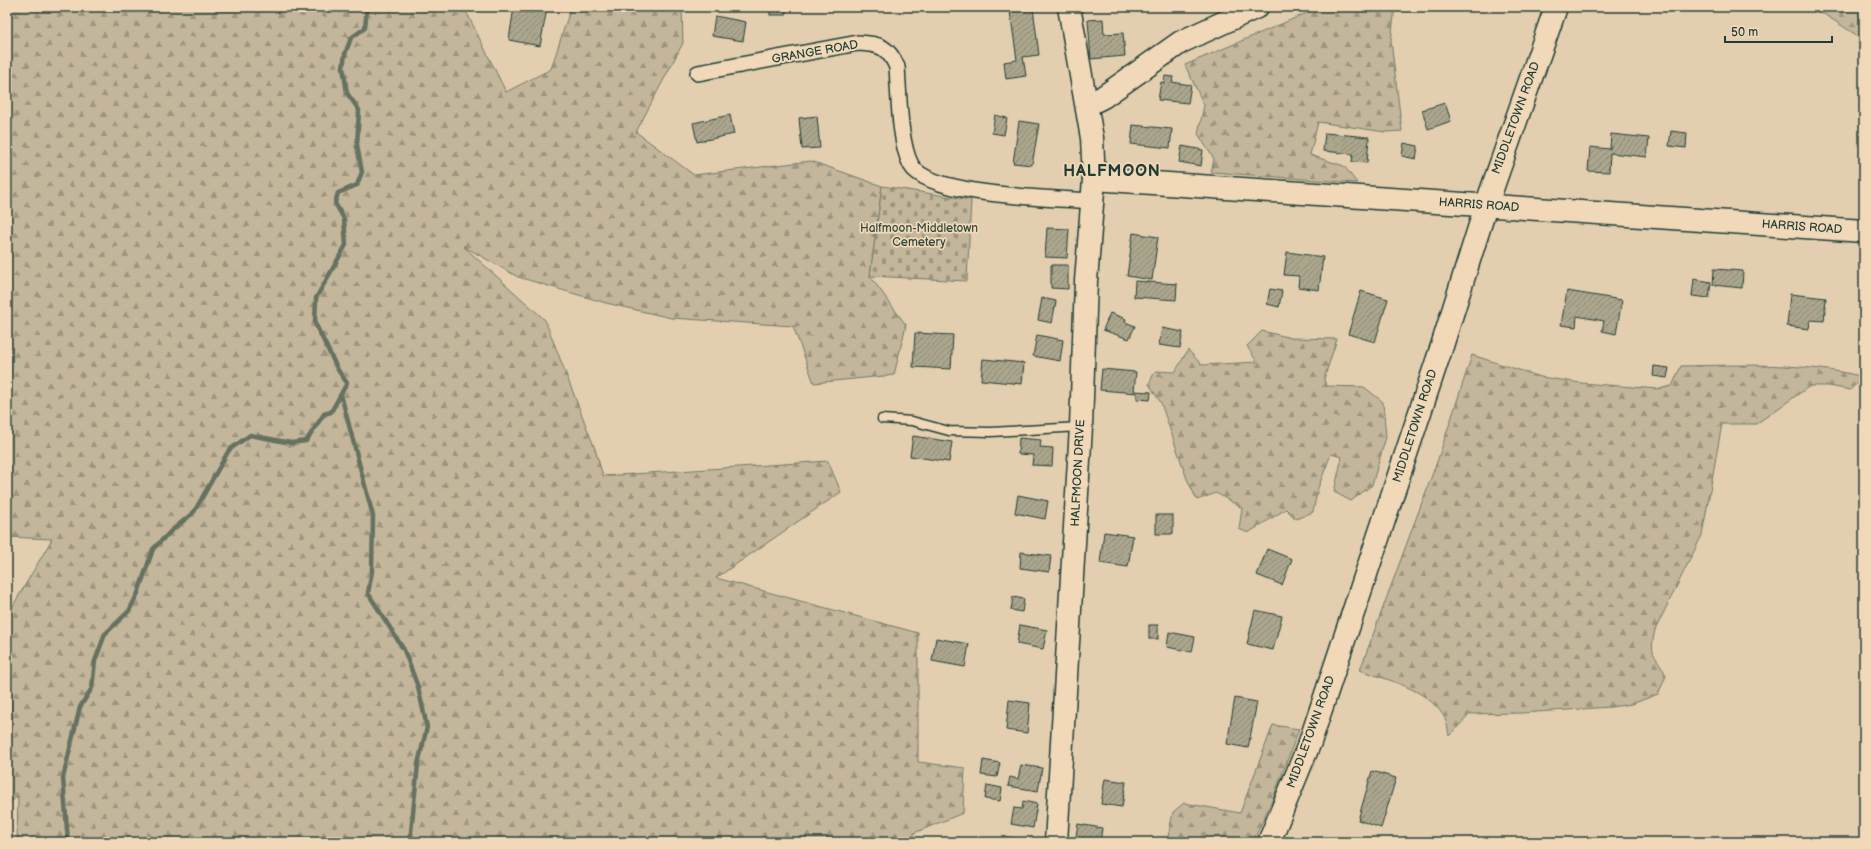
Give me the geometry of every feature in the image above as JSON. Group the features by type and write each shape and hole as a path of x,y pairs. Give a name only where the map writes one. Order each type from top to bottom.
{"street":[{"name":"HALFMOON DRIVE","path":"1056,842 1081,427 1086,281 1094,179 1092,138 1069,7"},
{"path":"1087,105 1103,97 1181,42 1257,7"},
{"name":"MIDDLETOWN ROAD","path":"1269,842 1310,742 1442,346 1486,206 1556,7"},
{"name":"GRANGE ROAD","path":"698,73 858,43 873,44 886,49 893,57 897,67 903,139 912,167 920,176 952,188 982,192 1092,201"},
{"name":"HARRIS ROAD","path":"1094,179 1864,231"}],"lane":[{"path":"882,419 912,421 949,432 991,432 1081,427"}],"green space":[{"path":"7,7 464,7 506,92 551,69 571,7 682,7 683,43 636,132 694,175 811,161 882,186 870,276 906,325 894,375 814,383 793,326 671,318 606,303 518,277 463,246 545,320 595,449 603,476 828,461 841,492 716,578 918,633 918,762 965,768 963,813 914,833 913,842 17,842 18,796 7,805 7,726 13,727 11,701 7,686 7,616 52,539 7,537"},
{"path":"1321,7 1395,7 1391,41 1402,131 1385,132 1318,122 1310,155 1344,166 1357,183 1211,172 1214,159 1198,134 1204,105 1185,65"},
{"path":"1813,7 1864,7 1864,40"},
{"name":"Halfmoon-Middletown Cemetery","path":"882,186 971,200 967,281 870,276"},
{"path":"1262,331 1291,338 1337,339 1324,379 1326,386 1364,387 1383,402 1386,437 1372,485 1351,501 1334,492 1342,457 1331,454 1318,488 1313,512 1296,519 1286,509 1248,533 1239,529 1242,508 1216,493 1197,500 1187,479 1161,403 1149,384 1155,371 1175,372 1188,350 1202,365 1257,362 1247,346"},
{"path":"1472,355 1541,377 1581,383 1658,389 1672,386 1681,366 1750,365 1796,367 1842,372 1864,377 1850,390 1829,386 1810,386 1756,424 1722,424 1702,535 1655,630 1652,647 1653,652 1666,676 1658,694 1632,704 1611,707 1522,713 1470,714 1449,736 1443,715 1427,698 1406,686 1360,670 1438,459"},
{"path":"1273,725 1299,729 1273,798 1253,842 1167,842 1173,812 1184,803 1240,813"}],"building":[{"path":"514,7 547,8 540,46 509,40"},
{"path":"770,7 786,7 786,15 770,15"},
{"path":"1033,8 1039,55 1023,57 1026,76 1006,79 1004,62 1017,60 1010,11"},
{"path":"715,16 746,22 743,41 712,36"},
{"path":"1103,19 1104,34 1123,33 1125,56 1091,59 1088,20"},
{"path":"1165,76 1173,77 1172,82 1191,85 1188,103 1158,100 1161,82 1164,83"},
{"path":"1445,103 1451,121 1428,129 1422,110"},
{"path":"730,115 734,134 697,142 693,123"},
{"path":"995,115 1007,118 1004,135 992,133"},
{"path":"817,116 820,148 802,149 799,118"},
{"path":"1019,121 1039,124 1032,165 1013,163"},
{"path":"1133,125 1172,129 1170,148 1131,144"},
{"path":"1671,131 1687,133 1686,148 1669,146"},
{"path":"1325,133 1369,137 1367,163 1352,162 1353,154 1323,151"},
{"path":"1611,134 1649,138 1647,157 1610,153 1609,172 1588,171 1590,147 1610,149"},
{"path":"1404,143 1418,146 1416,159 1402,156"},
{"path":"1182,146 1203,150 1201,166 1179,162"},
{"path":"1047,228 1069,229 1067,258 1045,257"},
{"path":"1133,233 1158,237 1152,280 1127,276"},
{"path":"1287,252 1323,257 1319,290 1298,287 1299,276 1284,275"},
{"path":"1051,265 1068,265 1068,289 1051,288"},
{"path":"1714,269 1743,271 1742,288 1713,285"},
{"path":"1694,279 1711,282 1709,298 1692,296"},
{"path":"1135,281 1177,284 1176,300 1134,297"},
{"path":"1270,289 1282,291 1279,307 1267,304"},
{"path":"1361,291 1388,299 1375,342 1348,334"},
{"path":"1567,291 1622,300 1616,334 1602,331 1604,321 1577,316 1576,327 1561,325"},
{"path":"1790,294 1826,298 1824,321 1810,320 1809,329 1787,326"},
{"path":"1042,298 1056,301 1052,323 1038,320"},
{"path":"1110,313 1126,319 1125,322 1135,326 1129,339 1103,330"},
{"path":"1162,328 1183,332 1180,348 1159,345"},
{"path":"915,333 953,335 951,369 913,367"},
{"path":"1037,335 1063,340 1060,361 1033,356"},
{"path":"983,359 1024,363 1022,384 981,380"},
{"path":"1654,366 1669,368 1667,378 1653,376"},
{"path":"1102,369 1136,372 1134,391 1151,392 1150,400 1137,399 1137,393 1100,390"},
{"path":"913,436 952,442 949,462 910,456"},
{"path":"1019,438 1041,440 1040,447 1053,448 1052,466 1032,465 1033,455 1018,454"},
{"path":"1018,495 1048,501 1045,519 1015,513"},
{"path":"1156,515 1173,515 1173,534 1156,534"},
{"path":"1104,532 1133,536 1128,567 1100,563"},
{"path":"1267,549 1292,559 1282,585 1257,575"},
{"path":"1021,552 1051,556 1049,572 1020,568"},
{"path":"1013,597 1024,599 1022,612 1011,610"},
{"path":"1255,610 1282,616 1273,650 1247,644"},
{"path":"1020,625 1047,630 1043,649 1017,644"},
{"path":"1149,625 1158,625 1158,639 1149,639"},
{"path":"1169,632 1195,637 1192,652 1167,647"},
{"path":"936,638 969,644 965,667 932,661"},
{"path":"1235,698 1257,702 1248,748 1227,744"},
{"path":"1009,700 1030,703 1027,733 1006,730"},
{"path":"983,760 1000,763 997,777 981,775"},
{"path":"1021,765 1042,768 1038,791 1008,786 1010,777 1018,779"},
{"path":"1372,771 1396,778 1381,828 1358,820"},
{"path":"1105,779 1126,782 1122,807 1101,804"},
{"path":"987,785 1002,788 1000,801 985,799"},
{"path":"1023,801 1037,804 1033,828 1011,824 1014,808 1022,809"},
{"path":"1078,824 1102,828 1100,842 1075,842"},
{"path":"1007,837 1037,842 1007,842"}],"waterway":[{"path":"68,842 63,778 80,707 92,688 95,661 105,634 129,611 138,593 153,549 170,532 194,512 229,450 250,435 291,443 306,441 324,414 331,412 347,383 338,370 315,323 316,298 346,245 344,219 335,203 338,193 357,185 362,172 357,146 359,110 347,93 343,67 345,54 351,38 365,28 367,7"},
{"path":"341,395 373,516 372,571 368,593 404,650 418,687 427,727 418,764 410,842"}],"district":[{"name":"HALFMOON","path":"1112,171"}]}
